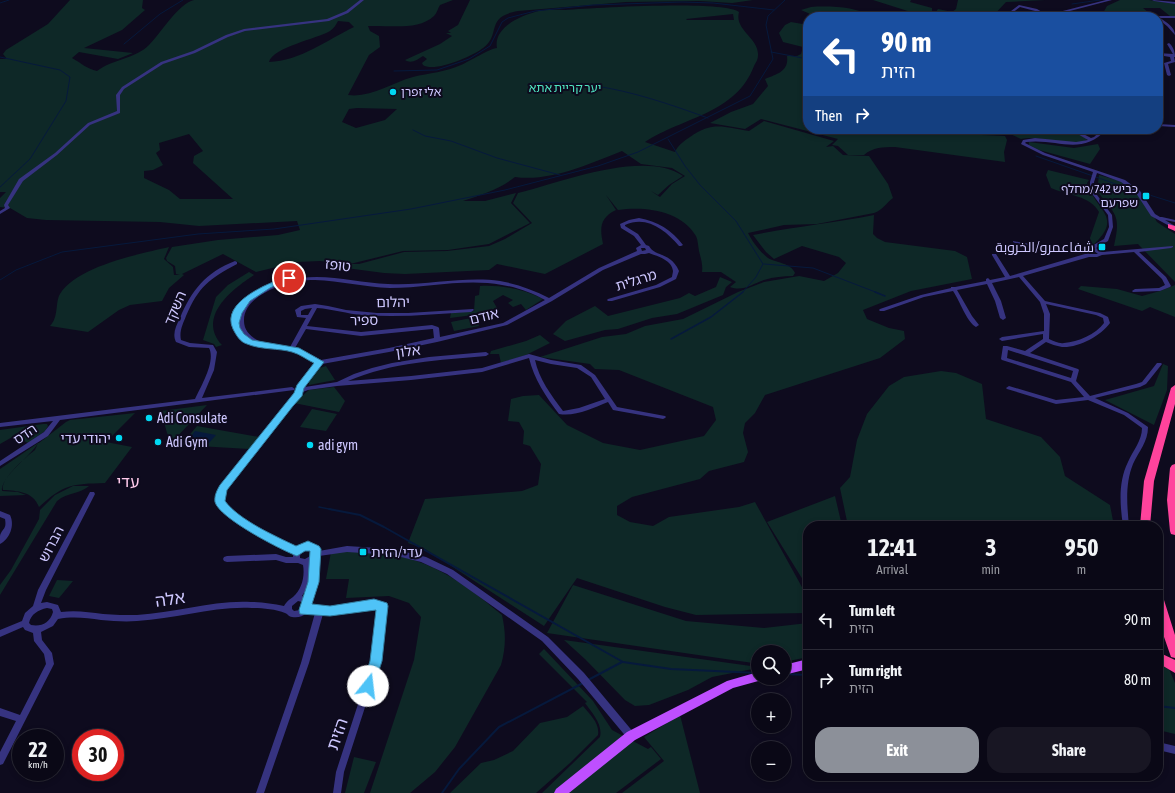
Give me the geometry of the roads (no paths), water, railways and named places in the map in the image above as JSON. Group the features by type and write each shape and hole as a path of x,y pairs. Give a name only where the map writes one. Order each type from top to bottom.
{"highway":[{"path":"1145,521 1149,481 1175,388"},
{"path":"1175,468 1172,500 1175,531"},
{"path":"1163,616 1175,653"},
{"path":"1163,659 1169,662 1175,668"}],"main road":[{"path":"791,668 803,665"},
{"path":"560,793 631,736 731,684 751,679"}],"street":[{"path":"0,213 8,208 6,206 8,200 21,180 56,154 84,128 119,112 118,95 123,88 158,65 194,52 221,38 245,30 328,20 346,12 362,0"},
{"path":"1065,12 1110,0"},
{"path":"1154,0 1175,3"},
{"path":"1012,12 1019,6 1040,12"},
{"path":"1163,17 1175,17"},
{"path":"1163,21 1175,34"},
{"path":"1169,76 1166,63 1172,62 1174,56 1170,44"},
{"path":"1163,55 1174,56"},
{"path":"1163,125 1175,126"},
{"path":"1080,134 1091,140"},
{"path":"1099,134 1091,140 1074,144 1035,140 1023,142 1026,147 1095,171 1129,185 1138,192 1155,216 1173,225"},
{"path":"1088,254 1085,250 1092,248 1106,240 1111,227 1110,215 1092,191 1092,182 1095,171"},
{"path":"649,250 649,248 644,246 639,238 623,227 622,224 638,220 658,224 668,231 681,245"},
{"path":"1015,242 1097,256 1101,254 1171,247"},
{"path":"640,252 638,248 644,246"},
{"path":"1092,248 1101,254"},
{"name":"אודם","path":"320,362 437,340 505,324 550,300 600,270 640,252 645,253 649,250"},
{"name":"מרגלית","path":"610,300 658,286 674,278 676,271 672,263 649,250"},
{"path":"1135,291 1160,289 1168,286 1164,278 1136,251"},
{"path":"882,310 900,303 954,288 988,280 1020,275 1088,254"},
{"path":"994,255 1008,277"},
{"name":"השקד","path":"198,400 210,370 214,352 210,346 189,344 178,341 177,332 191,297 197,289 214,275 235,263"},
{"path":"1020,275 1043,302 1048,314 1046,340"},
{"name":"טופז","path":"320,362 292,349 269,346 254,340 246,334 241,326 241,317 251,300 262,292 283,283 301,279 321,278 389,286 487,282 502,283 534,292 550,300"},
{"path":"988,280 998,302 1003,318"},
{"path":"954,288 966,312 976,325"},
{"path":"1043,302 1098,314 1107,320 1105,327 1097,334 1071,344 1056,344 1046,340"},
{"name":"יהלום","path":"309,317 299,316 298,310 303,307 315,307 354,313 383,315 471,310"},
{"path":"292,349 315,307"},
{"name":"ספיר","path":"304,327 361,334 432,327 436,328 437,340"},
{"path":"1002,339 1046,332"},
{"path":"1026,353 1046,340"},
{"path":"1073,381 1076,370 1005,347 1004,360 1073,381 1089,398 1126,414 1145,427 1146,433 1129,466 1125,480 1124,492 1126,521"},
{"name":"אלון","path":"337,384 351,376 385,366 486,354"},
{"path":"0,425 198,400 298,390 337,384 448,375 482,370 529,356 532,358 579,366 593,376 615,409 663,417"},
{"path":"532,358 534,371 547,394 561,413 573,412 588,408 608,400"},
{"path":"297,551 272,539 228,512 220,502 220,498 224,488 320,362"},
{"path":"1009,388 1056,402 1089,398 1138,386 1144,383 1159,364"},
{"path":"276,392 288,395 298,390"},
{"path":"288,395 289,404"},
{"name":"הדס","path":"0,464 46,434 58,418"},
{"name":"הברוש","path":"36,608 42,590 92,494"},
{"path":"0,514 5,515 10,522 9,527 0,541"},
{"path":"302,547 314,547 316,555 314,582 307,606 304,610 295,614 288,610 290,602 302,593 306,582 307,569 306,564 300,561 296,556 297,551 302,547"},
{"path":"227,559 276,557 286,560 310,561 316,555 347,549 393,552 423,559 450,572 545,639 581,676 631,736"},
{"path":"296,599 304,599 307,602"},
{"name":"הזית","path":"304,610 330,611 374,604 382,606 376,661 340,772 337,793"},
{"path":"0,634 25,623 28,615 36,608 52,605 57,612 56,616 49,625 37,630 28,628 25,623"},
{"name":"אלה","path":"56,616 67,613 103,617 144,617 231,605 278,607 288,610"},
{"path":"260,793 305,663 320,610"},
{"path":"0,761 50,664 48,653 38,641 37,630"},
{"path":"0,712 21,719"},
{"path":"1163,747 1175,750"}],"water":[{"path":"195,431 216,435 209,443 189,439"}],"waterway":[{"path":"0,3 9,0"},
{"path":"124,44 160,14 183,0"},
{"path":"772,52 766,25 768,16 785,0"},
{"path":"1072,4 1100,0"},
{"path":"394,71 437,70 469,59 490,46 502,22 508,18 535,11 593,5 682,2 713,3 774,10"},
{"path":"707,118 750,96 773,59 772,52"},
{"path":"772,52 803,58"},
{"path":"0,57 60,70 70,77 66,101 30,159 0,187"},
{"path":"533,83 556,82 579,84 622,91 665,103 707,118"},
{"path":"0,280 16,270 62,252 198,234 274,229 411,209 505,190 598,166 638,152 707,118"},
{"path":"413,130 425,136 451,141 497,158 560,175"},
{"path":"668,139 685,166 700,185 736,221 763,264 756,277 743,292"},
{"path":"1036,156 1130,189"},
{"path":"1140,192 1175,203"},
{"path":"764,264 813,268 878,293"},
{"path":"671,339 711,317 743,292"},
{"path":"875,292 885,296"},
{"path":"319,507 329,509"},
{"path":"329,509 360,515 384,527 623,662 671,669 751,673"},
{"path":"329,509 334,510"},
{"path":"588,680 622,662"},
{"path":"791,674 803,675"},
{"path":"442,793 459,769 499,727 583,683"},
{"path":"1163,707 1175,708"}],"place":[{"name":"אלי זפרן","path":"393,92"},
{"name":"כביש 742/מחלף שפרעם","path":"1146,196"},
{"name":"شفاعمرو/الخروبة","path":"1102,247"},
{"name":"Adi Consulate","path":"149,418"},
{"name":"יהודי עדי","path":"119,438"},
{"name":"Adi Gym","path":"158,442"},
{"name":"adi gym","path":"310,445"},
{"name":"עדי/הזית","path":"363,552"}],"district":[{"name":"עדי","path":"128,481"}],"park label":[{"name":"יער קריית אתא","path":"565,88"}]}
